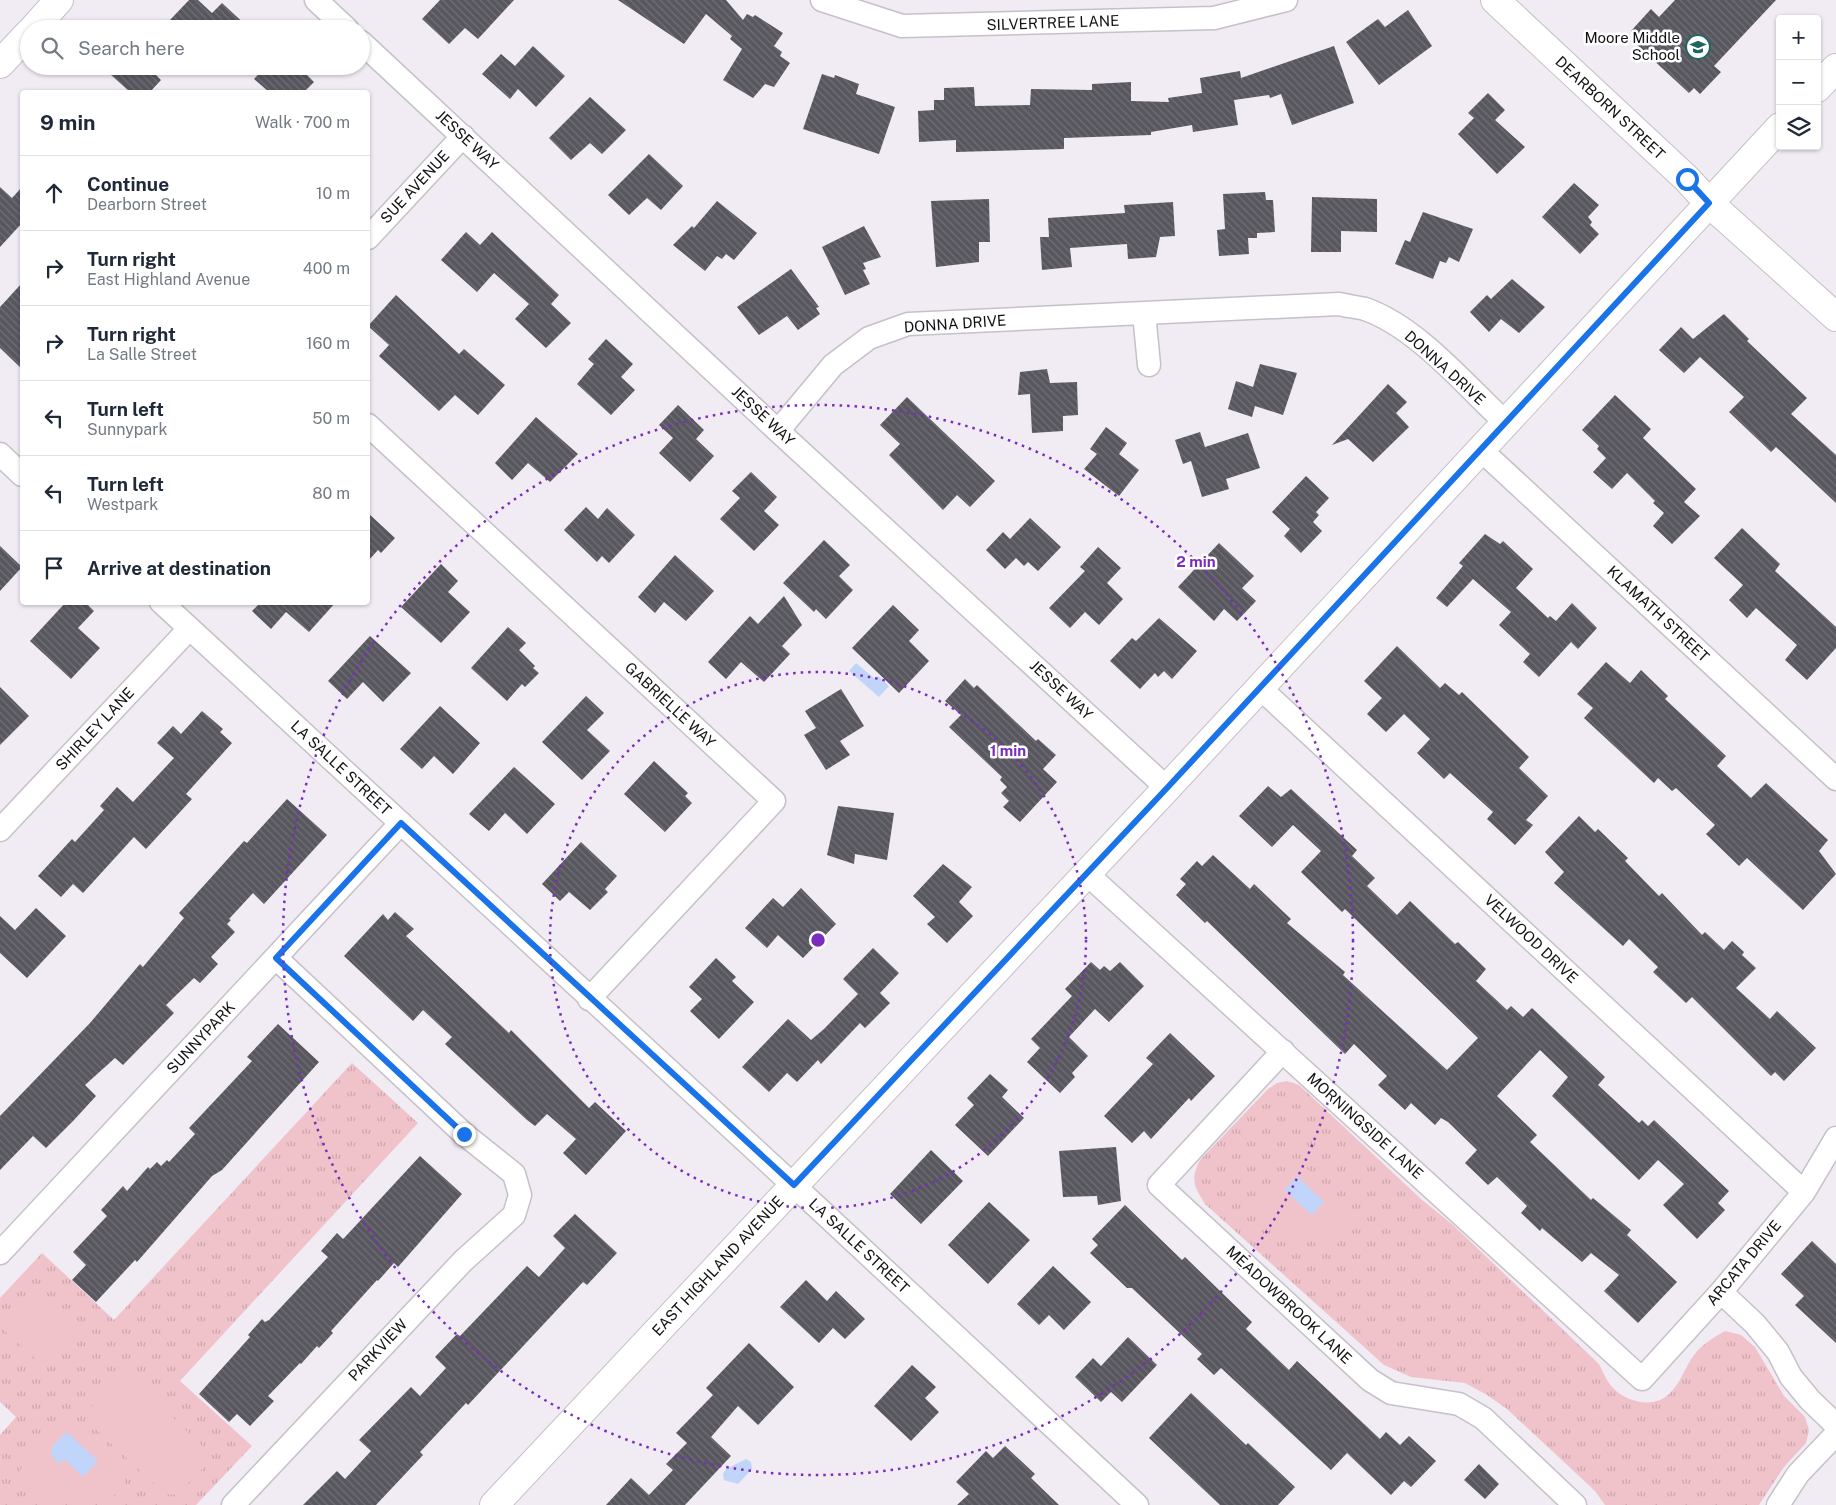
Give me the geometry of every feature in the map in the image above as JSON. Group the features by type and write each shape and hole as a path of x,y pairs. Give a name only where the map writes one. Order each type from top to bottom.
{"street":[{"path":"41,20 59,0"},
{"path":"316,0 337,20"},
{"name":"SILVERTREE LANE","path":"822,0 902,26 912,26 1214,18 1286,0"},
{"name":"DEARBORN STREET","path":"1495,0 1687,179 1709,203 1836,317"},
{"path":"0,64 20,43"},
{"name":"JESSE WAY","path":"370,50 778,430 1167,788"},
{"path":"1821,84 1836,68"},
{"name":"EAST HIGHLAND AVENUE","path":"494,1505 1167,788 1776,131"},
{"name":"SUE AVENUE","path":"370,236 463,136"},
{"name":"DONNA DRIVE","path":"778,430 833,365 869,338 908,324 1339,304 1365,309 1390,321 1425,347 1505,422"},
{"path":"1144,313 1149,365"},
{"name":"GABRIELLE WAY","path":"370,427 774,801 589,999"},
{"name":"KLAMATH STREET","path":"1480,449 1836,779"},
{"path":"0,454 20,472"},
{"name":"LA SALLE STREET","path":"164,605 589,999 794,1185 1137,1505"},
{"name":"SHIRLEY LANE","path":"2,824 189,629"},
{"name":"VELWOOD DRIVE","path":"1259,687 1804,1192"},
{"name":"SUNNYPARK","path":"0,1253 401,823"},
{"name":"MORNINGSIDE LANE","path":"1086,873 1642,1379"},
{"name":"PARKVIEW","path":"233,1505 463,1261 514,1215 520,1195 514,1174 464,1134 276,958"},
{"name":"MEADOWBROOK LANE","path":"1283,1051 1160,1185 1370,1380 1391,1393 1459,1404 1483,1418 1575,1505"},
{"name":"ARCATA DRIVE","path":"1642,1379 1721,1292 1804,1192 1836,1138"},
{"path":"1721,1292 1755,1324 1778,1352 1791,1377 1810,1400 1836,1425"},
{"path":"1778,1505 1798,1474 1836,1434"}],"green space":[{"path":"352,1063 418,1123 180,1381 252,1446 196,1505 0,1505 0,1435 16,1417 0,1402 0,1298 42,1253 114,1320"},
{"path":"1287,1081 1299,1085 1421,1199 1453,1225 1599,1364 1611,1386 1625,1397 1640,1402 1663,1399 1676,1387 1690,1361 1701,1347 1725,1331 1741,1335 1755,1347 1784,1396 1805,1417 1809,1430 1806,1443 1784,1467 1759,1505 1605,1505 1595,1491 1507,1409 1487,1395 1465,1383 1411,1377 1384,1365 1205,1204 1196,1187 1194,1178 1200,1160 1268,1089 1277,1083"},
{"path":"1297,1159 1361,1219 1335,1246 1314,1227 1298,1246 1255,1205"},
{"path":"37,1295 75,1330 42,1365 4,1330"},
{"path":"132,1378 205,1449 207,1464 177,1495 165,1494 90,1424 89,1410 117,1379"},
{"path":"66,1411 128,1472 122,1478 126,1482 105,1505 100,1505 96,1501 92,1505 75,1505 34,1494 19,1481 25,1448"}],"water":[{"path":"856,663 875,679 878,676 889,686 879,697 849,671"},
{"path":"1297,1176 1324,1202 1312,1215 1284,1190"},
{"path":"67,1432 98,1461 83,1477 64,1459 59,1464 51,1455 52,1446"},
{"path":"746,1459 751,1462 752,1469 738,1484 724,1480 723,1474 726,1469"}],"building":[{"path":"189,0 198,0 212,13 222,3 240,20 170,20"},
{"path":"440,0 514,0 478,39 465,28 449,44 422,19"},
{"path":"618,0 726,0 743,20 747,14 753,17 755,15 783,33 774,46 782,52 780,56 790,63 774,87 765,84 753,98 723,80 742,49 730,39 732,36 706,14 684,44"},
{"path":"1675,0 1776,0 1714,66 1721,72 1700,94 1694,88 1689,93 1635,43 1639,39 1631,31 1651,9 1659,17"},
{"path":"1408,10 1432,46 1379,85 1346,42 1378,19 1385,27"},
{"path":"533,46 565,76 536,107 518,89 510,99 482,74 501,54 515,66"},
{"path":"1334,46 1354,103 1292,125 1281,94 1270,98 1269,95 1234,100 1238,125 1193,132 1192,125 1151,132 1151,135 1064,138 1064,149 956,152 956,140 919,142 918,111 934,110 934,100 944,100 944,88 974,87 975,106 1030,105 1031,89 1092,90 1092,84 1131,82 1131,101 1169,102 1168,98 1202,93 1200,78 1240,71 1241,78"},
{"path":"822,74 834,78 835,75 859,84 856,94 895,107 879,154 803,129"},
{"path":"111,75 156,75 161,80 152,90 128,90"},
{"path":"258,75 307,75 314,82 306,90 267,90 254,79"},
{"path":"1488,93 1505,110 1495,120 1525,147 1497,174 1458,134 1474,118 1468,113"},
{"path":"590,97 626,130 602,154 590,143 571,160 549,138"},
{"path":"649,154 683,186 661,210 647,198 629,215 608,195"},
{"path":"1574,183 1599,205 1588,217 1592,222 1590,225 1599,234 1580,254 1542,217"},
{"path":"0,187 12,198 20,189 20,225 0,247"},
{"path":"1265,192 1266,200 1273,200 1275,232 1257,233 1257,238 1248,238 1249,254 1219,256 1217,230 1225,229 1223,194"},
{"path":"1312,197 1377,199 1377,232 1341,231 1341,252 1311,252"},
{"path":"989,199 990,242 979,242 979,262 936,267 931,201"},
{"path":"717,201 757,233 734,260 726,254 722,259 717,256 705,271 673,245 692,226 694,228"},
{"path":"1173,202 1175,236 1160,237 1156,257 1128,259 1127,244 1070,248 1072,267 1042,270 1040,237 1049,237 1048,218 1125,213 1124,205"},
{"path":"1423,212 1473,229 1459,262 1449,257 1446,263 1440,261 1433,279 1395,264 1405,240 1410,242"},
{"path":"864,226 881,257 863,263 866,269 863,270 870,284 845,295 822,247"},
{"path":"466,232 480,245 492,232 559,295 551,304 571,323 546,348 515,319 529,304 494,273 477,292 441,260"},
{"path":"791,269 819,307 816,308 820,314 798,330 787,316 759,335 737,307"},
{"path":"1512,279 1545,307 1519,333 1501,319 1489,332 1470,312 1487,295 1491,299"},
{"path":"20,285 20,367 0,348 0,307"},
{"path":"396,295 459,354 464,349 505,385 478,415 455,395 439,411 379,356 389,345 370,328 370,324"},
{"path":"1724,314 1749,339 1747,341 1807,398 1791,414 1836,455 1836,503 1776,447 1771,452 1729,412 1744,397 1700,357 1684,373 1659,350 1681,327 1693,339"},
{"path":"606,339 633,364 621,377 635,390 611,415 577,384 594,364 588,359"},
{"path":"1260,364 1297,373 1283,415 1255,406 1252,417 1228,409 1236,381 1253,387"},
{"path":"1047,369 1050,383 1077,382 1078,415 1063,416 1063,431 1032,433 1030,394 1018,395 1020,372"},
{"path":"1388,384 1407,402 1396,413 1409,427 1373,462 1348,439 1332,445"},
{"path":"1615,395 1651,429 1643,438 1696,489 1684,502 1700,516 1672,544 1653,526 1664,513 1653,503 1655,501 1627,473 1612,489 1593,472 1606,458 1597,449 1599,446 1582,430"},
{"path":"907,397 995,481 970,507 957,495 943,510 889,455 900,444 880,425"},
{"path":"678,405 704,430 696,439 714,456 690,482 659,453 673,438 659,425"},
{"path":"536,417 578,454 550,482 528,463 512,480 495,463"},
{"path":"1106,427 1127,443 1119,454 1139,470 1119,496 1084,469 1097,454 1090,449"},
{"path":"1200,432 1205,447 1248,433 1260,468 1226,479 1229,489 1202,497 1191,461 1183,464 1175,440"},
{"path":"751,472 777,497 764,511 779,525 754,551 720,519 740,498 732,491"},
{"path":"1306,476 1329,498 1316,512 1319,515 1313,522 1322,531 1301,553 1284,536 1290,529 1272,512"},
{"path":"586,507 598,519 607,508 635,535 609,563 602,556 597,562 564,530"},
{"path":"370,515 395,538 381,553 378,550 370,559"},
{"path":"1030,518 1061,547 1038,571 1028,562 1024,566 1016,558 1005,569 986,550 1003,532 1010,539"},
{"path":"1742,528 1780,564 1775,571 1836,627 1836,648 1807,680 1785,660 1797,645 1756,608 1747,618 1729,600 1743,585 1714,558"},
{"path":"1485,534 1500,544 1503,541 1533,569 1516,588 1548,618 1550,616 1556,621 1572,603 1597,628 1578,649 1571,642 1539,677 1523,662 1530,654 1499,625 1511,612 1473,579 1447,607 1436,598 1463,566 1459,563"},
{"path":"824,540 850,565 839,576 853,590 826,619 816,609 814,612 783,583"},
{"path":"1219,543 1254,576 1242,588 1256,601 1237,621 1224,609 1214,621 1178,587"},
{"path":"0,546 20,565 20,569 0,591"},
{"path":"1098,547 1121,568 1107,583 1123,599 1099,625 1085,612 1070,628 1049,608 1085,571 1080,567"},
{"path":"675,555 714,591 686,621 664,602 655,613 638,597"},
{"path":"441,564 458,581 448,592 470,612 441,643 401,607"},
{"path":"784,596 802,625 782,646 790,654 764,682 741,662 726,679 708,662 750,616 758,624"},
{"path":"63,605 88,605 94,611 78,628 100,648 71,679 30,641"},
{"path":"258,605 333,605 309,632 286,612 271,629 252,611"},
{"path":"893,605 919,630 909,641 929,661 899,693 852,648"},
{"path":"1159,618 1197,651 1172,679 1164,671 1158,677 1155,673 1140,689 1110,661 1132,638 1136,641"},
{"path":"508,627 526,643 519,650 535,666 533,668 539,673 525,687 522,684 507,701 471,668"},
{"path":"370,636 411,673 383,702 363,682 347,699 328,681"},
{"path":"1397,646 1440,688 1445,683 1459,695 1462,692 1529,757 1519,768 1548,796 1526,820 1533,825 1515,845 1487,819 1493,812 1450,773 1444,779 1417,753 1430,739 1404,714 1386,732 1367,714 1382,698 1364,681"},
{"path":"1606,662 1630,683 1641,670 1668,696 1665,699 1726,756 1717,766 1751,798 1766,783 1828,840 1819,851 1836,874 1803,910 1747,858 1739,866 1706,834 1715,825 1676,788 1672,791 1658,778 1654,783 1584,718 1593,708 1577,694"},
{"path":"965,679 974,688 977,685 1036,741 1038,739 1056,755 1043,769 1057,782 1020,822 1003,807 1009,801 1001,793 1007,787 1000,780 1002,777 949,727 961,715 945,701"},
{"path":"0,687 29,716 0,745"},
{"path":"841,689 864,726 840,741 850,755 826,770 804,735 816,728 805,711"},
{"path":"586,696 604,713 587,730 610,751 582,780 542,742"},
{"path":"440,706 480,743 453,774 434,756 422,769 400,749"},
{"path":"202,711 223,729 220,732 232,743 186,794 192,799 146,849 134,837 83,893 73,884 61,897 38,876 72,839 75,842 104,810 100,806 117,787 133,802 174,758 157,743 173,726 181,734"},
{"path":"654,761 688,793 685,796 692,803 665,832 624,794"},
{"path":"514,767 555,804 527,834 505,813 489,831 469,814"},
{"path":"1268,786 1281,797 1291,789 1357,850 1352,856 1375,878 1367,886 1397,915 1410,901 1455,944 1458,942 1486,969 1476,981 1507,1010 1511,1006 1523,1017 1532,1008 1605,1077 1598,1085 1639,1123 1642,1120 1648,1126 1654,1120 1729,1191 1718,1203 1725,1210 1697,1239 1663,1205 1684,1184 1658,1160 1639,1180 1552,1096 1568,1077 1540,1050 1497,1096 1537,1135 1530,1142 1591,1200 1593,1198 1631,1230 1627,1235 1677,1282 1638,1323 1604,1291 1619,1275 1591,1253 1582,1262 1542,1228 1540,1231 1521,1213 1527,1206 1497,1177 1488,1185 1465,1163 1477,1150 1448,1122 1441,1118 1435,1125 1411,1103 1405,1110 1378,1085 1387,1076 1354,1044 1345,1054 1207,921 1205,923 1176,895 1186,884 1180,879 1197,861 1202,866 1213,855 1250,889 1254,884 1291,919 1287,923 1345,972 1343,975 1447,1070 1478,1038 1345,909 1342,912 1301,872 1321,851 1293,825 1272,847 1239,816"},
{"path":"287,799 327,835 264,904 253,893 229,919 231,920 227,924 235,932 211,957 218,964 200,983 194,978 166,1005 174,1013 123,1065 115,1058 85,1085 96,1096 74,1120 46,1148 33,1136 0,1170 0,1116 90,1023 140,964 143,967 184,918 179,913 244,841 247,843"},
{"path":"838,806 894,813 887,860 855,854 854,864 827,855"},
{"path":"1579,816 1595,832 1598,829 1628,858 1625,861 1659,896 1662,893 1702,935 1705,932 1724,950 1732,941 1744,952 1742,955 1756,968 1736,988 1770,1019 1777,1011 1816,1048 1784,1081 1775,1072 1771,1076 1692,997 1686,1003 1653,972 1658,967 1629,939 1623,946 1554,883 1564,872 1545,852"},
{"path":"581,842 617,876 605,889 608,892 590,910 569,892 560,901 542,884"},
{"path":"943,864 972,887 959,902 973,916 947,943 927,924 935,917 913,896"},
{"path":"801,888 836,924 803,958 778,935 767,948 745,928 773,898 783,907"},
{"path":"36,908 66,936 27,978 0,953 0,916 15,930"},
{"path":"395,912 414,929 406,936 509,1033 511,1030 589,1108 595,1102 626,1131 586,1175 563,1153 576,1139 547,1114 535,1126 527,1120 445,1044 452,1037 423,1010 413,1021 344,956 383,914 388,920"},
{"path":"873,948 899,973 880,993 890,1003 865,1028 860,1023 821,1064 818,1060 797,1082 787,1073 769,1092 742,1067 788,1019 811,1040 824,1029 858,994 843,979"},
{"path":"716,958 736,977 732,981 754,1002 719,1039 690,1011 702,999 689,987"},
{"path":"1091,962 1100,970 1104,966 1110,971 1120,962 1144,986 1109,1022 1095,1009 1069,1037 1088,1056 1072,1073 1075,1077 1060,1093 1027,1062 1040,1048 1031,1039 1072,996 1065,989"},
{"path":"278,1024 319,1062 222,1170 212,1176 137,1262 135,1260 96,1302 72,1280 86,1265 73,1252 107,1216 101,1210 123,1186 127,1191 148,1167 150,1169 157,1162 161,1166 167,1160 169,1162 195,1134 189,1128 252,1061 247,1057"},
{"path":"1170,1033 1215,1076 1191,1101 1189,1098 1151,1139 1144,1131 1132,1143 1104,1116 1153,1064 1146,1058"},
{"path":"990,1074 1008,1090 1002,1097 1024,1118 988,1156 955,1125 974,1105 967,1098"},
{"path":"1116,1147 1121,1201 1098,1205 1097,1196 1063,1197 1059,1151"},
{"path":"931,1150 963,1181 921,1224 890,1194"},
{"path":"420,1156 462,1194 398,1267 394,1263 331,1331 333,1333 319,1348 317,1346 268,1396 274,1401 250,1426 237,1414 229,1422 199,1394 250,1337 248,1335 262,1319 265,1322 269,1320 328,1257 321,1251 337,1233 343,1239"},
{"path":"989,1202 1030,1240 988,1284 948,1245"},
{"path":"1125,1205 1182,1260 1185,1257 1252,1322 1246,1329 1289,1370 1297,1361 1380,1439 1386,1432 1400,1445 1409,1436 1436,1461 1411,1487 1404,1481 1391,1495 1347,1453 1331,1470 1221,1368 1214,1375 1197,1359 1202,1354 1132,1288 1127,1288 1090,1253 1098,1245 1092,1239"},
{"path":"575,1214 617,1253 587,1285 583,1282 468,1405 466,1403 420,1452 423,1455 376,1505 303,1505 337,1471 345,1479 371,1451 359,1440 411,1387 420,1396 446,1368 435,1357 457,1334 460,1336 527,1266 539,1277 565,1248 553,1236"},
{"path":"1812,1241 1836,1264 1836,1343 1795,1305 1804,1296 1781,1274"},
{"path":"1053,1266 1091,1302 1064,1330 1049,1315 1039,1325 1017,1304"},
{"path":"806,1280 827,1301 836,1291 865,1319 845,1339 833,1328 819,1343 780,1307"},
{"path":"1128,1337 1157,1365 1122,1402 1111,1392 1101,1402 1075,1377 1093,1358 1101,1366"},
{"path":"749,1343 794,1387 758,1425 738,1406 711,1437 731,1456 685,1505 606,1505 631,1478 649,1495 673,1470 666,1464 687,1443 676,1433 713,1395 706,1388"},
{"path":"912,1365 936,1387 925,1398 939,1412 911,1441 874,1406"},
{"path":"1191,1393 1246,1445 1248,1443 1295,1487 1278,1505 1220,1505 1149,1438"},
{"path":"1005,1446 1035,1474 1031,1478 1059,1505 957,1505 969,1494 956,1482 986,1451 993,1458"},
{"path":"1479,1464 1499,1484 1485,1499 1464,1480"}],"place":[{"name":"Moore Middle School","path":"1698,47"}],"route":[{"path":"464,1134 276,958 401,823 589,999 794,1185 1167,788 1709,203 1687,179"}]}
